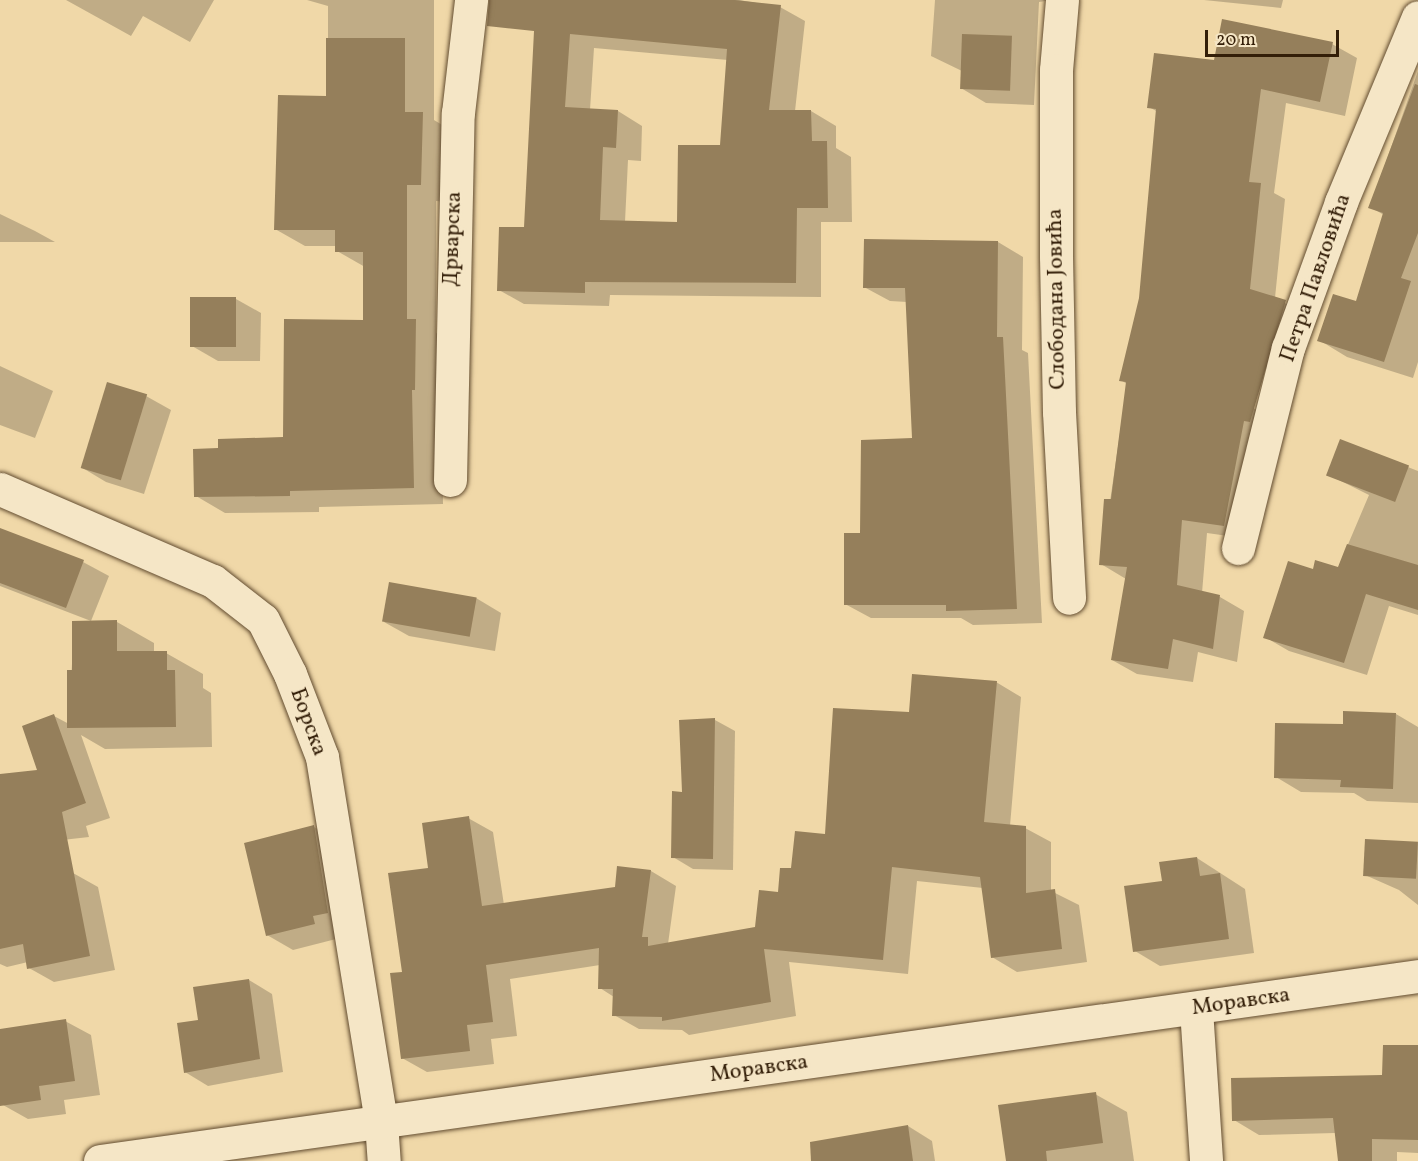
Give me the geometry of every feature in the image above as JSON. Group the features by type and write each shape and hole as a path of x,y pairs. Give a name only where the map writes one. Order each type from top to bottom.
{"street":[{"name":"Дрварска","path":"450,480 458,114 471,0"},
{"name":"Слободана Јовића","path":"1062,0 1056,70 1056,256 1059,412 1069,598"},
{"name":"Петра Павловића","path":"1238,548 1288,348 1341,202 1418,17"},
{"name":"Борска","path":"0,489 213,581 263,620 290,674 322,757 381,1122 384,1161"},
{"name":"Моравска","path":"100,1161 1418,976"},
{"path":"1196,1008 1206,1161"}],"building":[{"path":"489,0 735,0 781,5 769,110 811,110 812,141 827,141 828,208 797,208 796,283 585,282 585,293 497,291 499,227 524,227 534,31 487,26","holes":["570,34 727,49 720,145 678,145 677,222 600,220 603,147 616,148 618,110 565,107"]},
{"path":"1222,19 1333,42 1320,102 1261,89 1249,182 1261,183 1250,289 1286,300 1250,422 1244,421 1224,526 1182,520 1177,585 1220,595 1213,649 1173,639 1168,669 1111,660 1127,567 1099,565 1104,499 1111,499 1126,382 1119,381 1139,298 1156,109 1147,108 1154,53 1214,60"},
{"path":"962,34 1012,36 1010,91 960,89"},
{"path":"326,38 405,38 405,112 423,112 421,185 407,185 407,319 416,319 415,390 412,390 414,488 290,491 290,496 194,497 193,449 218,448 218,439 283,437 284,319 363,320 363,252 335,252 335,230 274,230 278,95 326,96"},
{"path":"1415,84 1418,85 1418,233 1401,278 1411,281 1384,362 1317,341 1333,294 1356,301 1383,213 1368,208"},
{"path":"864,239 998,241 997,337 1003,337 1017,609 946,611 946,605 844,605 844,533 860,533 861,440 912,438 905,288 863,288"},
{"path":"190,297 236,297 236,347 190,347"},
{"path":"107,382 147,394 121,480 81,468"},
{"path":"1340,439 1409,466 1395,502 1326,475"},
{"path":"0,528 84,560 66,608 0,583"},
{"path":"1347,544 1418,565 1418,610 1366,594 1344,663 1263,638 1288,561 1313,569 1315,560 1338,567"},
{"path":"389,582 477,597 470,637 382,621"},
{"path":"117,620 117,651 167,651 167,670 175,670 176,727 67,728 67,670 72,670 72,621"},
{"path":"912,674 997,681 984,822 1026,826 1026,893 1055,889 1062,949 991,958 980,877 892,867 883,960 764,949 771,1002 662,1021 662,1017 612,1016 613,989 598,989 599,948 486,965 493,1022 467,1025 470,1051 401,1059 390,973 402,972 388,873 428,868 422,823 469,816 482,906 615,887 617,866 651,870 642,937 648,937 648,946 755,927 759,890 778,892 780,868 791,868 795,831 825,834 833,708 909,712"},
{"path":"1343,711 1396,713 1393,789 1340,787 1341,780 1274,778 1275,723 1343,724"},
{"path":"54,714 86,803 62,812 90,956 27,969 23,944 0,949 0,774 37,770 22,726"},
{"path":"715,718 713,859 671,858 672,791 682,792 679,720"},
{"path":"314,825 328,913 313,916 315,924 266,936 244,843"},
{"path":"1365,839 1418,842 1416,879 1363,876"},
{"path":"1197,857 1200,876 1220,873 1229,939 1133,952 1124,886 1162,881 1159,862"},
{"path":"249,979 260,1059 184,1073 177,1023 198,1020 193,987"},
{"path":"66,1019 75,1081 39,1086 41,1100 0,1106 0,1029"},
{"path":"1383,1045 1418,1045 1418,1140 1372,1139 1372,1161 1338,1161 1333,1118 1232,1121 1231,1078 1382,1075"},
{"path":"1096,1092 1103,1143 1046,1151 1047,1161 1006,1161 998,1105"},
{"path":"908,1125 913,1161 811,1161 810,1142"}]}
